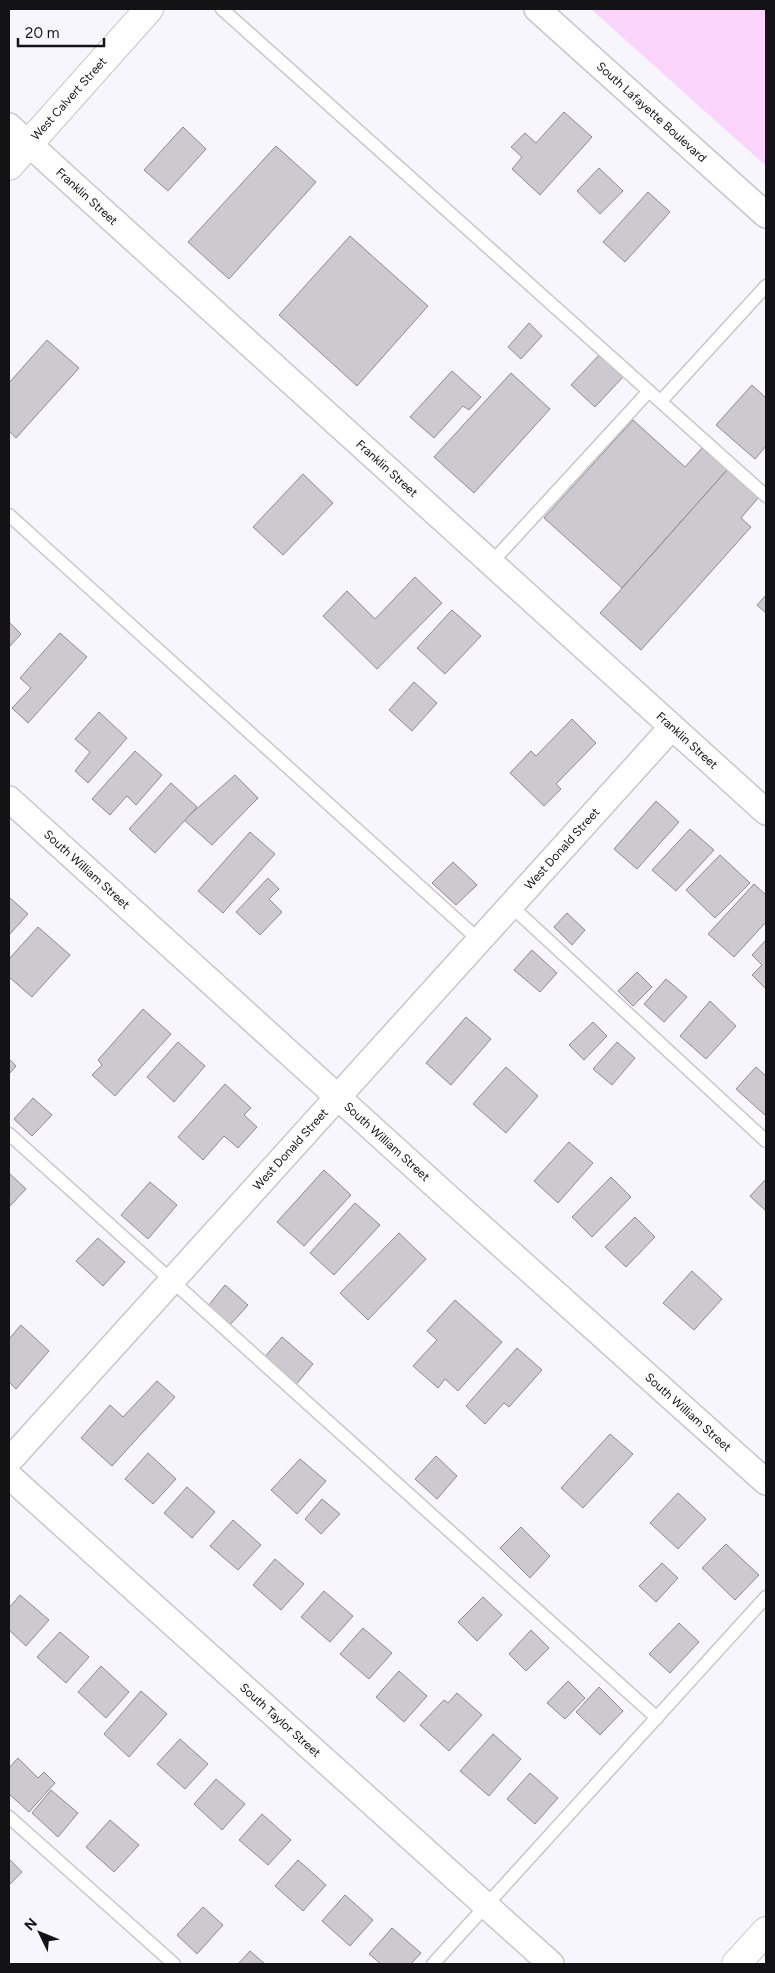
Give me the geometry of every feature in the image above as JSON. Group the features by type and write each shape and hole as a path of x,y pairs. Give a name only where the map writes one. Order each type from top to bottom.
{"street":[{"name":"West Calvert Street","path":"9,166 19,135 149,9"},
{"name":"South Lafayette Boulevard","path":"537,9 766,215"},
{"name":"Franklin Street","path":"19,135 766,812"},
{"name":"West Donald Street","path":"9,1461 672,727"},
{"name":"South William Street","path":"9,799 766,1482"},
{"name":"South Taylor Street","path":"9,1476 551,1964"},
{"path":"738,1964 766,1931"}],"lane":[{"path":"222,9 766,496"},
{"path":"661,401 766,286"},
{"path":"492,562 649,390"},
{"path":"9,514 479,940"},
{"path":"510,906 766,1141"},
{"path":"9,1134 657,1718"},
{"path":"433,1964 766,1597"},
{"path":"9,1816 174,1964"}],"shaded area":[{"path":"591,9 766,9 766,166"}],"building":[{"path":"564,112 592,137 540,195 512,169 522,157 511,147 525,133 536,143"},
{"path":"183,127 206,149 168,191 144,170"},
{"path":"276,146 316,182 229,279 188,242"},
{"path":"599,168 623,191 600,214 577,191"},
{"path":"648,192 670,212 625,262 603,242"},
{"path":"350,236 428,306 357,386 279,315"},
{"path":"529,323 542,336 521,359 508,347"},
{"path":"47,340 79,368 16,438 9,431 9,383"},
{"path":"599,355 623,377 595,407 571,385"},
{"path":"452,371 481,397 469,410 463,406 434,438 410,417"},
{"path":"511,373 550,409 474,493 434,457"},
{"path":"752,385 766,398 766,446 755,459 716,425"},
{"path":"633,420 685,467 702,448 727,470 622,588 544,518"},
{"path":"727,470 758,498 741,518 751,527 641,650 600,613"},
{"path":"303,474 333,503 283,555 253,527"},
{"path":"415,577 442,603 377,669 323,616 347,591 375,619"},
{"path":"766,595 766,613 757,605"},
{"path":"452,610 481,636 445,674 417,648"},
{"path":"9,622 21,634 9,647"},
{"path":"60,633 87,657 28,723 12,708 31,688 20,678"},
{"path":"414,682 437,703 412,731 389,710"},
{"path":"99,712 127,738 88,783 75,771 90,752 75,739"},
{"path":"572,719 596,743 556,784 561,789 544,806 510,773 531,751 536,756"},
{"path":"135,751 162,775 136,805 127,796 110,815 92,799"},
{"path":"235,775 258,798 212,845 184,820"},
{"path":"171,783 197,807 155,853 129,829"},
{"path":"656,801 679,822 637,869 614,849"},
{"path":"690,829 714,850 676,891 652,870"},
{"path":"250,832 275,854 223,913 198,891"},
{"path":"720,855 750,883 715,918 686,890"},
{"path":"453,862 477,885 456,905 432,883"},
{"path":"268,878 279,889 269,899 282,912 260,935 236,912"},
{"path":"754,884 766,895 766,922 734,957 708,934"},
{"path":"9,897 28,914 9,935"},
{"path":"567,913 585,930 572,945 554,927"},
{"path":"38,927 70,955 32,997 9,977 9,959"},
{"path":"766,940 766,989 752,975 762,965 752,955"},
{"path":"532,950 557,973 540,992 514,970"},
{"path":"637,972 652,987 633,1006 618,991"},
{"path":"666,979 687,997 664,1022 644,1004"},
{"path":"710,1001 736,1026 706,1059 680,1036"},
{"path":"143,1009 171,1034 115,1096 92,1075 102,1065 98,1060"},
{"path":"466,1017 491,1039 451,1085 426,1063"},
{"path":"593,1022 607,1036 584,1060 569,1045"},
{"path":"178,1042 205,1066 174,1102 147,1077"},
{"path":"617,1042 635,1058 612,1085 593,1069"},
{"path":"9,1059 16,1066 9,1074"},
{"path":"506,1067 538,1096 506,1133 473,1104"},
{"path":"756,1067 766,1076 766,1116 736,1089"},
{"path":"225,1084 251,1108 244,1115 257,1127 238,1148 224,1136 203,1160 178,1137"},
{"path":"33,1098 52,1115 32,1136 14,1119"},
{"path":"569,1142 593,1163 558,1203 534,1181"},
{"path":"324,1170 351,1195 304,1246 277,1222"},
{"path":"9,1173 26,1189 9,1207"},
{"path":"611,1177 631,1197 592,1237 572,1217"},
{"path":"766,1179 766,1211 750,1196"},
{"path":"150,1182 177,1205 148,1239 121,1215"},
{"path":"355,1203 380,1225 334,1275 310,1253"},
{"path":"635,1217 655,1237 626,1267 605,1247"},
{"path":"399,1233 426,1259 368,1320 340,1293"},
{"path":"98,1238 125,1262 103,1286 76,1261"},
{"path":"692,1271 722,1299 694,1330 663,1303"},
{"path":"225,1285 248,1305 230,1325 208,1306"},
{"path":"455,1300 502,1342 458,1391 445,1379 438,1388 413,1366 437,1340 427,1331"},
{"path":"21,1325 49,1351 16,1389 9,1382 9,1339"},
{"path":"282,1337 313,1364 294,1387 263,1359"},
{"path":"517,1348 542,1370 509,1407 504,1403 485,1424 466,1406"},
{"path":"157,1381 175,1397 112,1466 81,1438 110,1405 123,1417"},
{"path":"610,1434 633,1454 583,1508 561,1488"},
{"path":"148,1453 176,1479 153,1504 125,1479"},
{"path":"436,1456 457,1476 437,1499 415,1479"},
{"path":"300,1459 326,1481 297,1514 271,1490"},
{"path":"187,1487 215,1512 192,1538 164,1513"},
{"path":"678,1493 706,1519 678,1549 650,1523"},
{"path":"322,1499 340,1514 321,1534 305,1519"},
{"path":"233,1520 261,1545 238,1570 210,1546"},
{"path":"521,1527 550,1556 530,1578 500,1548"},
{"path":"726,1544 759,1575 735,1600 702,1568"},
{"path":"275,1559 304,1584 281,1610 253,1585"},
{"path":"662,1563 678,1578 656,1602 639,1586"},
{"path":"324,1591 353,1616 330,1642 301,1617"},
{"path":"20,1595 49,1620 26,1646 9,1630 9,1608"},
{"path":"483,1597 502,1615 477,1641 458,1622"},
{"path":"679,1623 699,1642 670,1673 649,1654"},
{"path":"363,1628 392,1653 369,1679 340,1654"},
{"path":"531,1630 549,1648 526,1671 509,1654"},
{"path":"60,1632 89,1657 66,1683 37,1657"},
{"path":"101,1666 129,1692 106,1718 78,1692"},
{"path":"399,1671 427,1696 404,1722 376,1697"},
{"path":"568,1681 585,1698 565,1719 547,1703"},
{"path":"599,1687 623,1711 600,1735 576,1712"},
{"path":"141,1691 167,1714 129,1757 104,1734"},
{"path":"457,1693 482,1715 449,1751 420,1725 444,1700 448,1703"},
{"path":"493,1734 521,1759 489,1796 460,1771"},
{"path":"180,1739 208,1764 185,1789 157,1764"},
{"path":"18,1758 38,1778 44,1772 55,1783 29,1812 9,1794 9,1768"},
{"path":"530,1773 558,1798 535,1824 507,1799"},
{"path":"216,1779 245,1804 222,1830 194,1804"},
{"path":"51,1790 78,1813 58,1837 32,1813"},
{"path":"262,1814 291,1840 268,1865 239,1840"},
{"path":"110,1820 139,1845 114,1872 86,1847"},
{"path":"9,1859 22,1872 9,1885"},
{"path":"298,1860 326,1885 303,1911 275,1886"},
{"path":"345,1895 373,1920 350,1946 322,1921"},
{"path":"203,1907 223,1925 197,1954 177,1935"},
{"path":"392,1928 421,1953 411,1964 381,1964 369,1954"},
{"path":"250,1951 265,1964 238,1964"}]}
